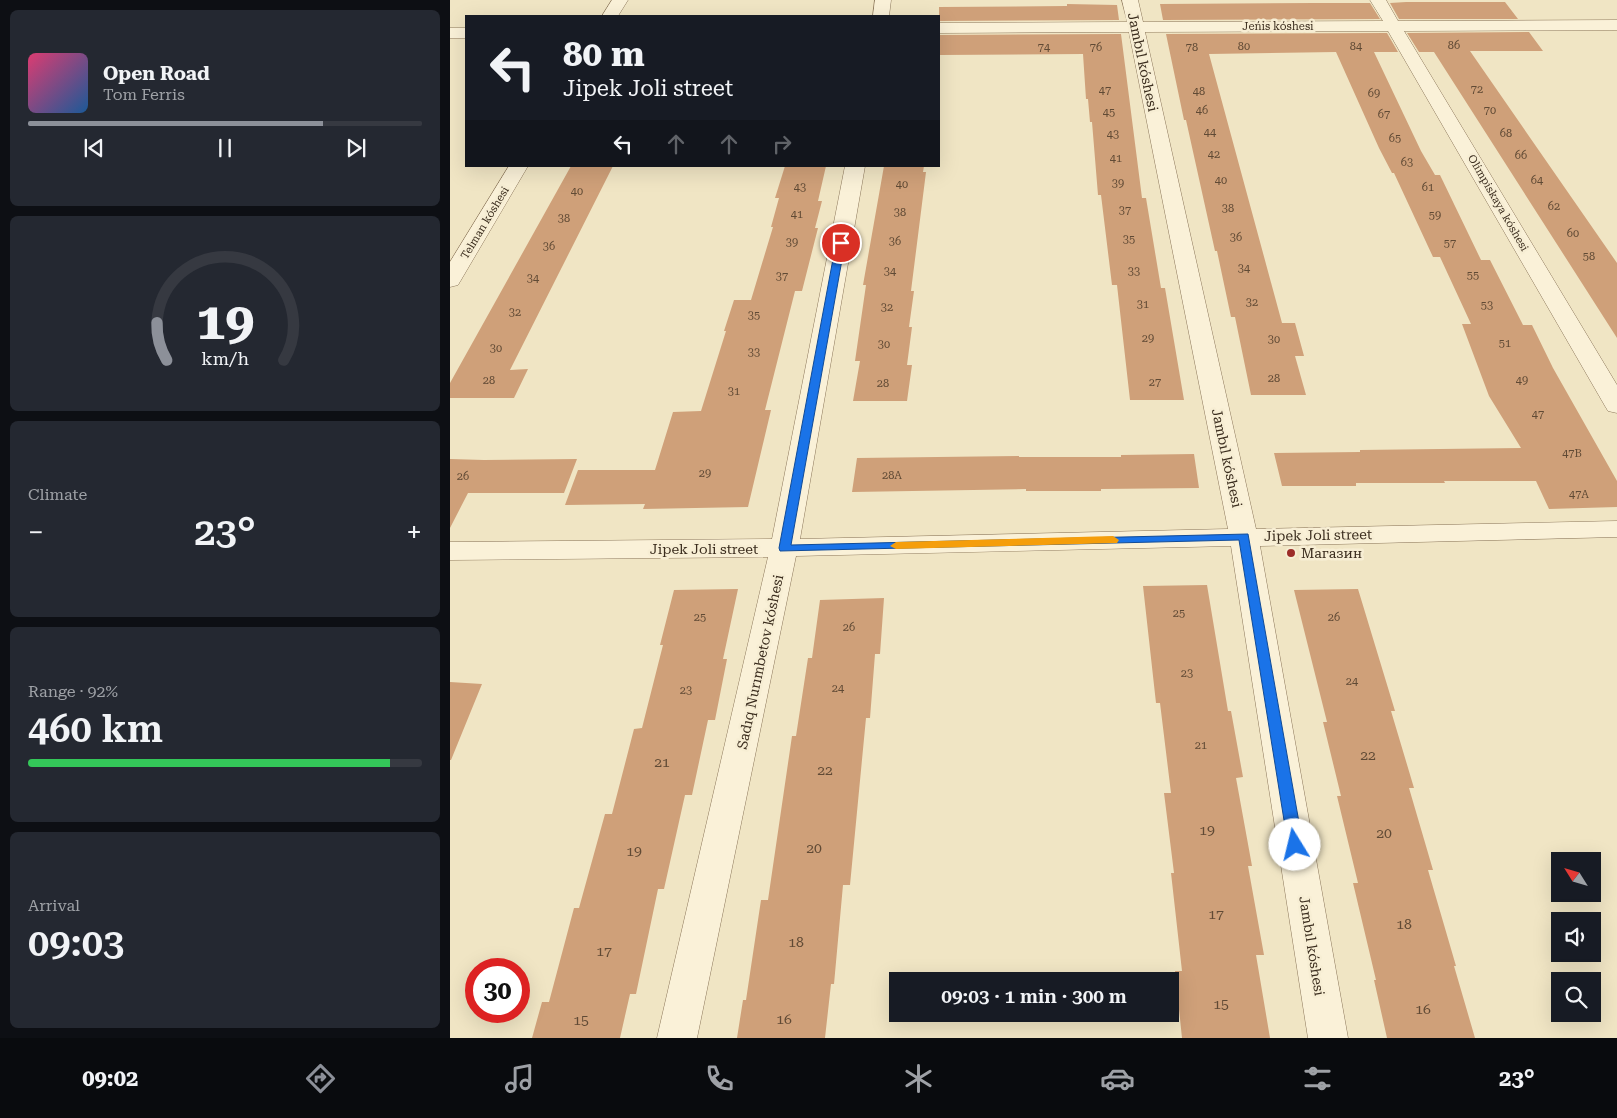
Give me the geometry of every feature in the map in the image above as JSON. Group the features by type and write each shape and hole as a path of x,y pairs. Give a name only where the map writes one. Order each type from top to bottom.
{"street":[{"path":"611,15 620,0"},
{"path":"881,15 884,0"},
{"name":"Jambıl kóshesi","path":"1130,0 1244,537 1328,1038"},
{"name":"Olimpiskaya kóshesi","path":"1378,0 1617,406"},
{"name":"Jeńis kóshesi","path":"940,28 1617,25"},
{"path":"450,33 465,33"},
{"name":"Telman kóshesi","path":"450,280 518,167"},
{"name":"Sadıq Nurımbetov kóshesi","path":"677,1038 784,548 855,167"},
{"name":"Jipek Joli street","path":"450,551 784,548 1617,528"}],"building":[{"path":"1505,2 1518,19 1399,19 1390,3"},
{"path":"1370,3 1380,19 1163,20 1160,4"},
{"path":"1067,4 1117,5 1119,20 940,21 939,15 939,7 1067,6"},
{"path":"1529,32 1543,51 1470,51 1617,263 1617,338 1434,52 1419,52 1407,33"},
{"path":"1387,33 1398,52 1374,52 1421,151 1435,175 1440,175 1481,260 1490,260 1523,325 1532,325 1553,368 1617,481 1617,507 1549,509 1536,481 1444,481 1445,483 1356,483 1356,486 1282,486 1274,453 1521,448 1489,396 1462,324 1471,324 1440,257 1433,257 1394,173 1392,173 1379,148 1336,52 1209,54 1282,323 1295,323 1304,356 1295,356 1306,395 1251,395 1235,317 1231,317 1186,120 1184,120 1166,34"},
{"path":"1121,34 1142,198 1146,198 1161,288 1165,288 1184,400 1130,400 1117,285 1112,285 1101,195 1098,195 1092,122 1090,122 1088,99 1086,99 1083,54 940,55 940,35"},
{"path":"570,167 612,167 510,370 528,369 514,398 450,398 450,383"},
{"path":"785,167 826,167 818,201 822,201 815,228 818,228 802,291 795,291 765,410 771,410 748,507 643,509 645,504 565,505 578,470 655,470 673,412 701,411 734,300 751,300 773,227 771,227 779,198 775,198"},
{"path":"884,167 924,167 923,172 926,172 911,291 914,291 909,327 912,327 907,365 912,365 907,401 853,401 860,361 855,361 866,285 863,285"},
{"path":"1194,454 1199,488 1101,489 1101,491 1026,491 1026,489 852,492 857,458 1121,457 1121,455"},
{"path":"450,459 577,459 564,493 468,493 450,528"},
{"path":"1207,585 1228,711 1231,711 1243,777 1236,778 1252,866 1248,866 1264,955 1256,955 1270,1038 1182,1038 1179,1009 1179,972 1175,971 1182,971 1171,873 1174,873 1164,793 1171,793 1160,703 1156,703 1143,586"},
{"path":"738,589 723,659 727,659 715,720 708,720 692,795 685,795 664,889 658,889 636,994 630,994 620,1038 532,1038 542,1002 549,1002 574,908 579,908 605,814 612,814 634,729 642,728 663,645 660,645 674,590"},
{"path":"1358,589 1395,711 1391,711 1414,788 1409,788 1433,870 1428,870 1475,1038 1387,1038 1374,980 1376,980 1353,883 1358,883 1337,796 1341,796 1323,722 1327,722 1294,590"},
{"path":"884,598 880,654 875,654 870,718 866,718 850,885 843,885 834,984 831,984 825,1038 737,1038 743,1000 746,1000 761,900 768,900 792,736 796,736 808,658 812,658 820,600"},
{"path":"450,682 482,684 451,760 450,760"}],"slow traffic":[{"path":"896,546 1113,540"}],"place":[{"name":"Магазин","path":"1291,553"}],"route":[{"path":"841,243 784,548 1244,537 1295,845"}]}
